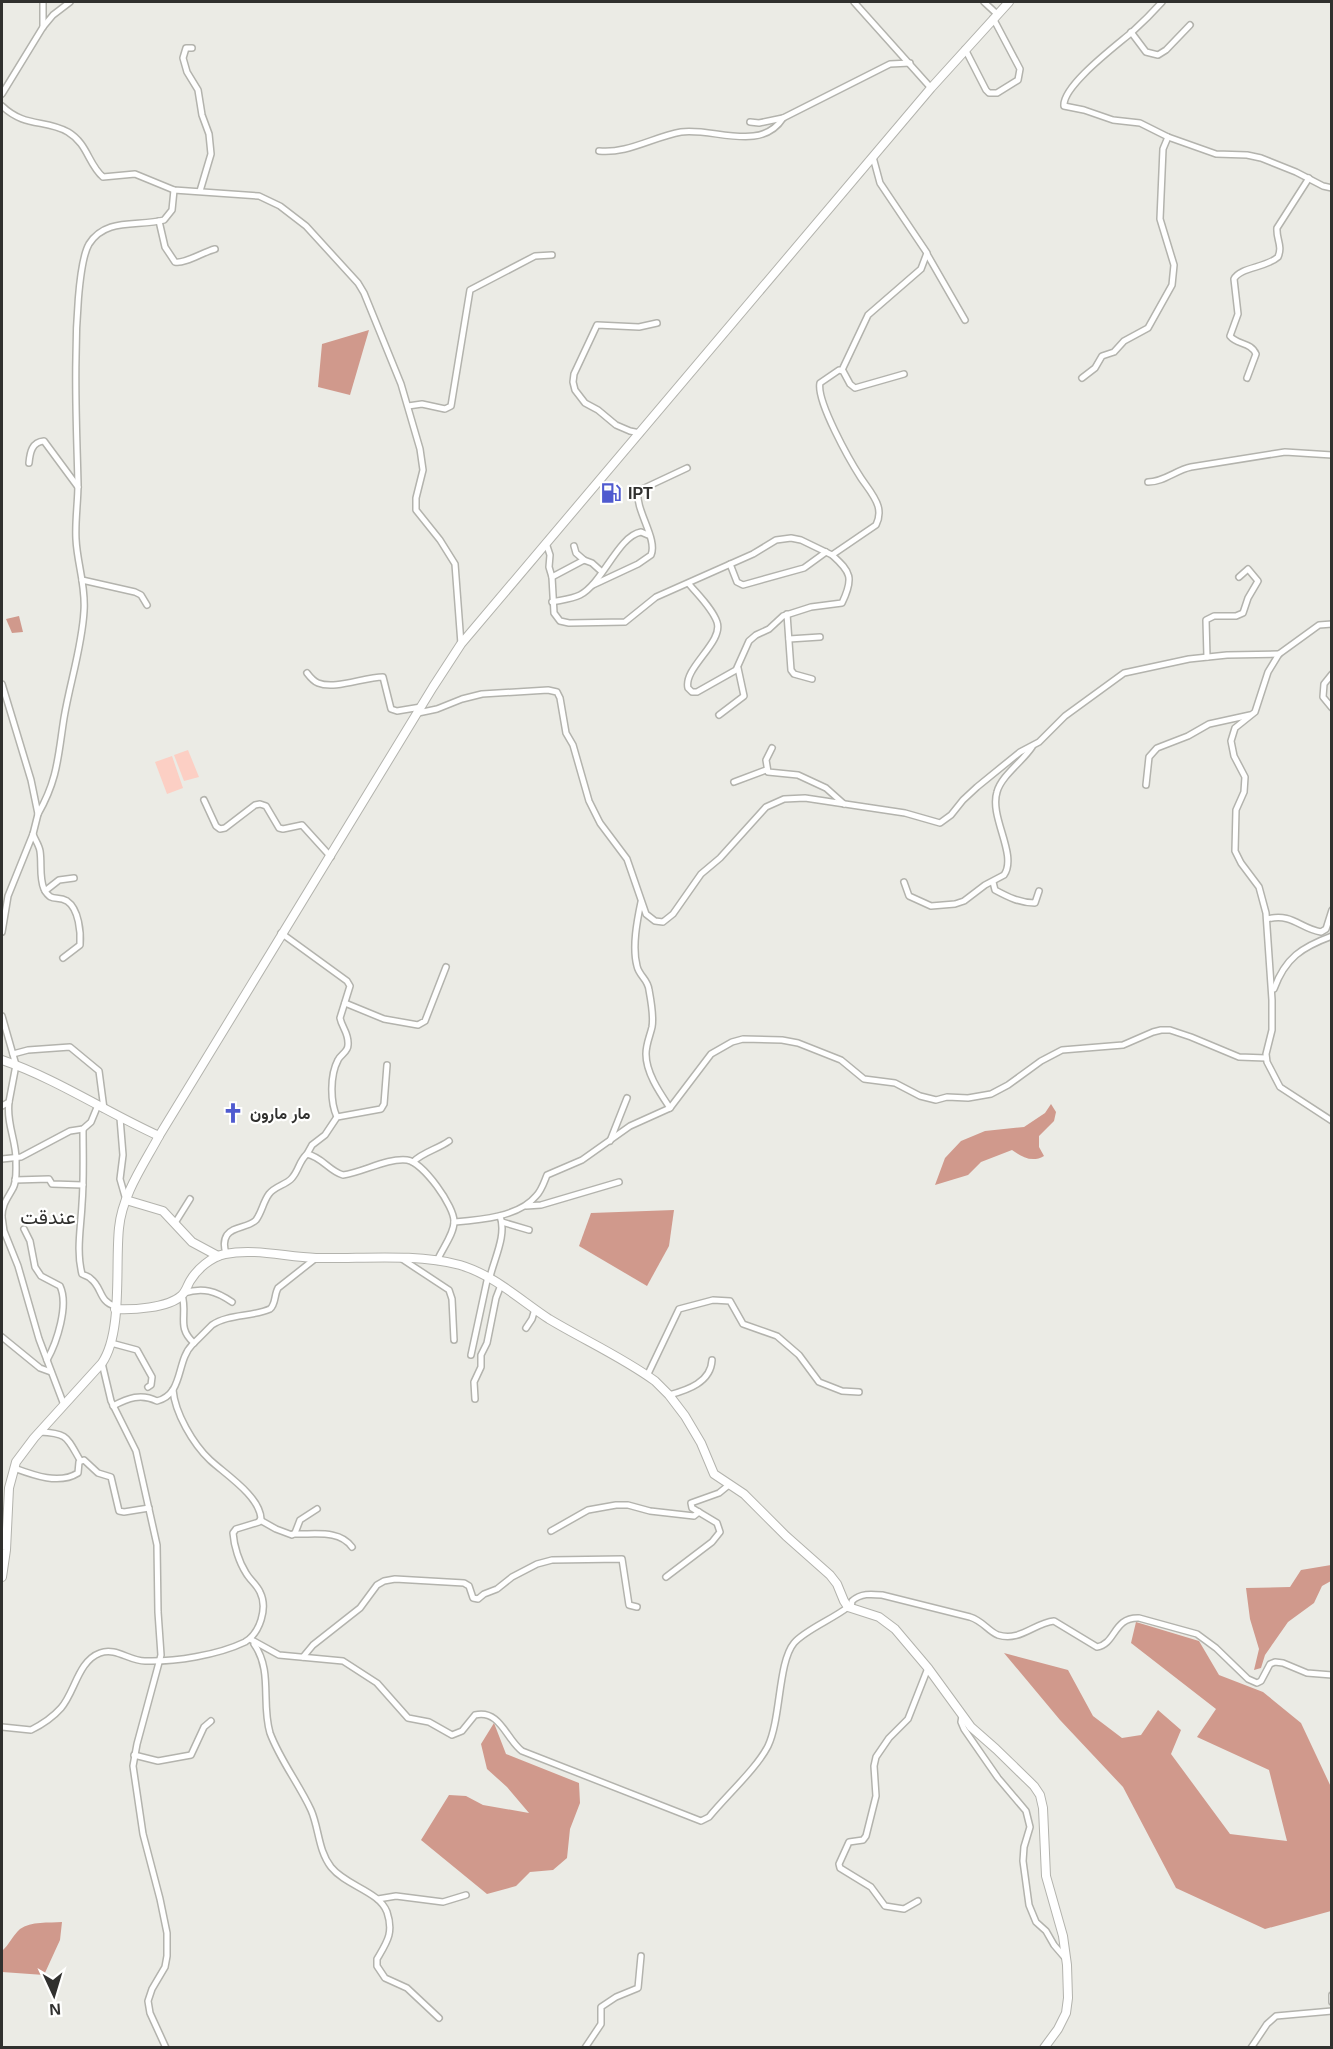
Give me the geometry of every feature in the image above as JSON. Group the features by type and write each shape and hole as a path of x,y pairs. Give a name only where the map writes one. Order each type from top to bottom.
{"main road":[{"path":"2,1577 6,1550 8,1495 16,1462 102,1364 111,1344 119,1227 126,1200 159,1136 281,933 331,857 461,644 964,49 1009,2"},
{"path":"2,1060 159,1136"},
{"path":"126,1200 160,1209 196,1246 222,1255 257,1252 316,1258 437,1261 461,1265 489,1277 535,1309 647,1376 669,1395 701,1443 712,1471 718,1478 744,1494 834,1579 844,1601 850,1608 879,1617 908,1642 971,1728 1029,1779 1040,1795 1043,1808 1046,1876 1063,1936 1067,2006 1058,2030 1044,2048"},
{"path":"115,1308 145,1308 176,1300 183,1294 200,1268 222,1255"}],"street":[{"path":"43,2 43,27"},
{"path":"2,94 43,27 53,15 70,2"},
{"path":"854,2 931,88"},
{"path":"964,49 989,93 997,93 1018,80 1020,69 995,16 984,2"},
{"path":"1162,2 1080,78 1064,105 1113,120 1144,124 1168,137 1216,154 1255,156 1332,188"},
{"path":"1131,33 1146,52 1158,56 1190,25"},
{"path":"192,48 186,48 183,58 187,72 198,90 202,115 209,134 211,154 200,191"},
{"path":"750,122 759,123 783,118 890,64 910,63"},
{"path":"2,106 15,117 65,130 74,136 82,144 103,177 135,174 174,190 259,196 292,214 323,242 364,293 401,384 423,465 416,498 416,510 445,547 455,564 461,644"},
{"path":"599,151 614,151 688,132 730,137 761,134 775,128 783,118"},
{"path":"1083,378 1095,368 1102,356 1114,352 1121,343 1148,328 1172,285 1174,265 1160,219 1163,149 1168,137"},
{"path":"873,158 880,183 927,253 965,320"},
{"path":"1247,378 1256,354 1253,348 1234,341 1230,336 1238,314 1234,279 1239,272 1270,263 1278,257 1280,245 1277,228 1308,178"},
{"path":"2,932 8,896 59,760 64,716 83,619 85,601 76,536 78,487 76,336 80,288 87,249 96,237 116,225 159,221 169,215 174,190"},
{"path":"159,221 165,247 175,262 184,262 203,252 215,249"},
{"path":"842,370 868,315 921,269 927,253"},
{"path":"408,406 422,404 445,409 452,406 470,290 535,256 552,255"},
{"path":"640,433 619,427 585,403 575,390 573,379 597,325 639,327 657,322"},
{"path":"730,564 737,582 742,585 799,570 873,527 879,515 875,498 842,444 819,391 822,381 838,370 842,370"},
{"path":"842,370 855,388 904,374"},
{"path":"29,463 32,448 38,442 44,441 78,487"},
{"path":"1148,482 1160,480 1179,470 1191,467 1286,452 1332,455"},
{"path":"552,602 579,595 593,585 629,569 651,555 653,549 637,495 638,491 687,468"},
{"path":"593,585 631,536 640,532 648,535"},
{"path":"546,543 550,555 549,567 555,616 563,622 619,623 626,621 651,600 753,554 770,542 781,538 801,540 829,554 844,565 850,578 849,588 842,603 811,607 787,614 749,641 738,668 744,696 719,715"},
{"path":"574,546 576,553 602,572"},
{"path":"552,577 584,560"},
{"path":"1207,657 1206,620 1214,616 1236,616 1242,613 1258,581 1248,569 1239,577"},
{"path":"82,580 135,592 141,595 147,605"},
{"path":"689,584 714,616 718,629 688,680 688,688 692,692 702,690 738,668"},
{"path":"787,614 792,671 812,679"},
{"path":"1332,624 1319,625 1279,654 1268,672 1257,706 1252,715 1235,728 1231,741 1234,756 1245,777 1244,792 1236,810 1234,844 1238,859 1259,887 1265,906 1272,994 1272,1030 1266,1058 1273,1078 1280,1087 1332,1121"},
{"path":"789,639 820,637"},
{"path":"904,882 909,896 923,903 937,906 960,903 1004,875 1008,864 996,809 997,791 1001,784 1033,745 1065,716 1124,674 1180,660 1279,654"},
{"path":"307,673 321,684 382,677 392,710 397,711 437,709 469,697 492,692 548,690 558,694 566,733 573,745 589,801 600,823 627,859 646,914 654,921 663,922 669,920 701,874 720,858 771,804 784,799 798,798 905,813 932,823 942,823 977,787 1020,752 1033,745"},
{"path":"1332,674 1324,684 1323,697 1332,708"},
{"path":"2,684 31,780 38,814"},
{"path":"1146,785 1149,757 1157,748 1188,736 1209,724 1252,715"},
{"path":"766,770 765,760 771,748"},
{"path":"766,770 770,773 798,775 826,788 845,805"},
{"path":"734,782 766,770"},
{"path":"204,800 216,826 220,829 225,828 255,806 260,804 266,806 279,828 302,825 331,857"},
{"path":"33,834 39,848 41,879 45,891 50,897 68,902 73,907 79,924 80,945 63,958"},
{"path":"45,891 59,880 74,878"},
{"path":"993,882 995,890 1014,900 1027,903 1035,903 1038,891"},
{"path":"641,902 635,942 637,966 649,987 652,1023 647,1045 647,1058 658,1089 670,1108"},
{"path":"1266,919 1278,916 1321,932 1329,929 1332,909"},
{"path":"222,1255 227,1235 232,1230 256,1219 267,1196 292,1178 312,1145 325,1135 337,1117 333,1098 334,1072 338,1060 346,1052 348,1045 346,1029 340,1018 350,989 346,981 281,933"},
{"path":"1272,994 1281,971 1289,959 1332,936"},
{"path":"345,1003 384,1019 418,1025 425,1021 446,967"},
{"path":"2,1016 16,1065 9,1102 8,1123 16,1159 15,1180 2,1207 2,1222 18,1266 39,1339 64,1406"},
{"path":"501,1219 538,1195 547,1175 582,1160 637,1122 670,1108 711,1054 732,1042 750,1038 788,1041 815,1049 841,1060 864,1079 895,1083 920,1096 936,1100 947,1097 968,1098 992,1094 1041,1061 1062,1050 1129,1044 1161,1030 1170,1030 1191,1037 1239,1057 1266,1058"},
{"path":"2,1159 16,1159 70,1131 83,1129 101,1107 99,1071 82,1058 76,1050 63,1047 12,1053"},
{"path":"337,1117 381,1109 384,1104 387,1065"},
{"path":"610,1142 627,1098"},
{"path":"2,1106 9,1102"},
{"path":"120,1118 123,1148 120,1179 126,1200"},
{"path":"83,1129 80,1267 82,1274 92,1279 104,1300 115,1308"},
{"path":"413,1162 419,1156 449,1141"},
{"path":"307,1154 317,1157 338,1174 344,1175 393,1162 407,1160 413,1162 436,1185 451,1210 454,1222 437,1261"},
{"path":"15,1180 49,1179 52,1184 58,1186 83,1185"},
{"path":"524,1206 541,1205 620,1182"},
{"path":"176,1223 190,1199"},
{"path":"454,1222 501,1219 529,1230"},
{"path":"471,1355 501,1236 501,1219"},
{"path":"24,1229 30,1241 34,1267 41,1276 60,1286 64,1300 55,1342 47,1360"},
{"path":"113,1406 137,1396 159,1401 173,1390 189,1349 211,1326 230,1318 270,1309 274,1304 278,1288 316,1258"},
{"path":"402,1259 449,1290 452,1299 454,1340"},
{"path":"474,1399 474,1382 481,1366 481,1355 487,1343 496,1298 501,1285"},
{"path":"194,1343 183,1330 185,1303 183,1294 208,1290 221,1294 232,1302"},
{"path":"647,1376 679,1309 713,1300 726,1300 731,1302 743,1324 775,1335 794,1351 819,1382 842,1391 859,1392"},
{"path":"526,1328 535,1309"},
{"path":"2,1337 40,1368 51,1372"},
{"path":"111,1344 137,1350 152,1377 148,1388"},
{"path":"669,1395 693,1388 708,1375 712,1367 712,1360"},
{"path":"102,1364 108,1394 133,1443 157,1545 161,1660 134,1755 134,1781 142,1834 160,1896 167,1933 165,1967 148,2001 150,2013 166,2048"},
{"path":"173,1390 177,1412 204,1454 241,1487 260,1512 260,1520"},
{"path":"14,1468 38,1477 64,1477 78,1473 80,1460 67,1437 58,1433 40,1432"},
{"path":"80,1460 89,1463 99,1474 111,1477 119,1511 149,1508"},
{"path":"666,1577 694,1557 720,1533 717,1522 691,1507 692,1502 719,1493 730,1484"},
{"path":"550,1531 588,1510 610,1505 628,1505 650,1511 694,1516 699,1512"},
{"path":"293,1534 300,1520 316,1509"},
{"path":"260,1520 276,1529 293,1534 337,1535 345,1538 352,1547"},
{"path":"2,1727 31,1730 56,1713 66,1701 85,1664 100,1653 112,1651 136,1660 161,1660 209,1654 251,1640 261,1620 262,1598 260,1591 243,1567 233,1533 236,1528 260,1520"},
{"path":"303,1657 313,1645 358,1610 377,1585 395,1579 465,1583 469,1586 473,1598 476,1599 493,1591 512,1576 537,1564 552,1560 622,1559 629,1605 636,1607"},
{"path":"251,1640 279,1655 334,1659 350,1665 377,1683 404,1715 410,1719 429,1722 452,1735 462,1731 476,1714 488,1714 501,1725 513,1743 522,1751 700,1821 709,1817 757,1763 768,1746 774,1727 784,1669 794,1643 850,1608 852,1601 857,1597 867,1594 882,1595 970,1617 982,1622 997,1634 1013,1636 1054,1621 1097,1647 1106,1643 1123,1622 1130,1618 1139,1618 1197,1634 1216,1648 1248,1679 1257,1683 1263,1679 1270,1664 1275,1662 1307,1673 1332,1675"},
{"path":"251,1640 261,1654 264,1664 267,1722 270,1733 312,1813 327,1862 339,1876 378,1899 387,1912 390,1932 387,1943 377,1959 378,1969 386,1979 407,1988 439,2018"},
{"path":"918,1901 904,1909 885,1906 871,1887 840,1868 839,1864 849,1842 863,1840 866,1836 876,1796 874,1766 876,1757 888,1738 908,1719 928,1668"},
{"path":"962,1716 961,1722 964,1729 990,1768 1029,1816 1030,1827 1024,1846 1023,1861 1028,1902 1036,1922 1046,1931 1066,1960"},
{"path":"134,1755 158,1761 191,1755 204,1727 211,1721"},
{"path":"378,1899 396,1896 443,1902 466,1895"},
{"path":"585,2048 602,2024 601,2007 615,1997 638,1988 640,1956"},
{"path":"1332,1995 1332,2002"},
{"path":"1251,2048 1267,2024 1279,2014 1332,2011"}],"shaded area":[{"path":"369,330 350,395 318,387 322,344"},
{"path":"19,616 23,632 12,633 6,619"},
{"path":"188,750 199,777 184,781 174,755"},
{"path":"172,756 183,788 167,794 155,762"},
{"path":"1051,1104 1056,1112 1054,1121 1039,1136 1039,1147 1044,1156 1031,1159 1012,1150 981,1162 968,1175 935,1185 945,1158 961,1141 985,1131 1024,1127 1045,1113"},
{"path":"674,1210 669,1246 647,1286 579,1246 591,1213"},
{"path":"1331,1565 1331,1581 1322,1586 1314,1603 1288,1622 1265,1655 1261,1668 1254,1670 1259,1649 1250,1619 1246,1588 1290,1587 1301,1570"},
{"path":"1136,1622 1199,1641 1219,1675 1263,1692 1301,1723 1331,1787 1331,1911 1265,1929 1176,1888 1123,1787 1060,1720 1004,1653 1068,1670 1093,1716 1122,1738 1141,1735 1158,1710 1181,1730 1171,1754 1230,1834 1287,1841 1269,1770 1197,1737 1216,1709 1131,1643"},
{"path":"494,1723 506,1754 579,1783 580,1803 570,1829 567,1858 553,1870 530,1872 516,1886 487,1894 421,1840 449,1795 466,1796 483,1805 529,1813 507,1787 487,1769 481,1744"},
{"path":"62,1922 60,1940 44,1975 2,1972 2,1951 20,1929 35,1924"}],"place":[{"name":"IPT","path":"611,493"},
{"name":"مار مارون","path":"233,1113"}],"district":[{"name":"عندقت","path":"48,1217"}]}
